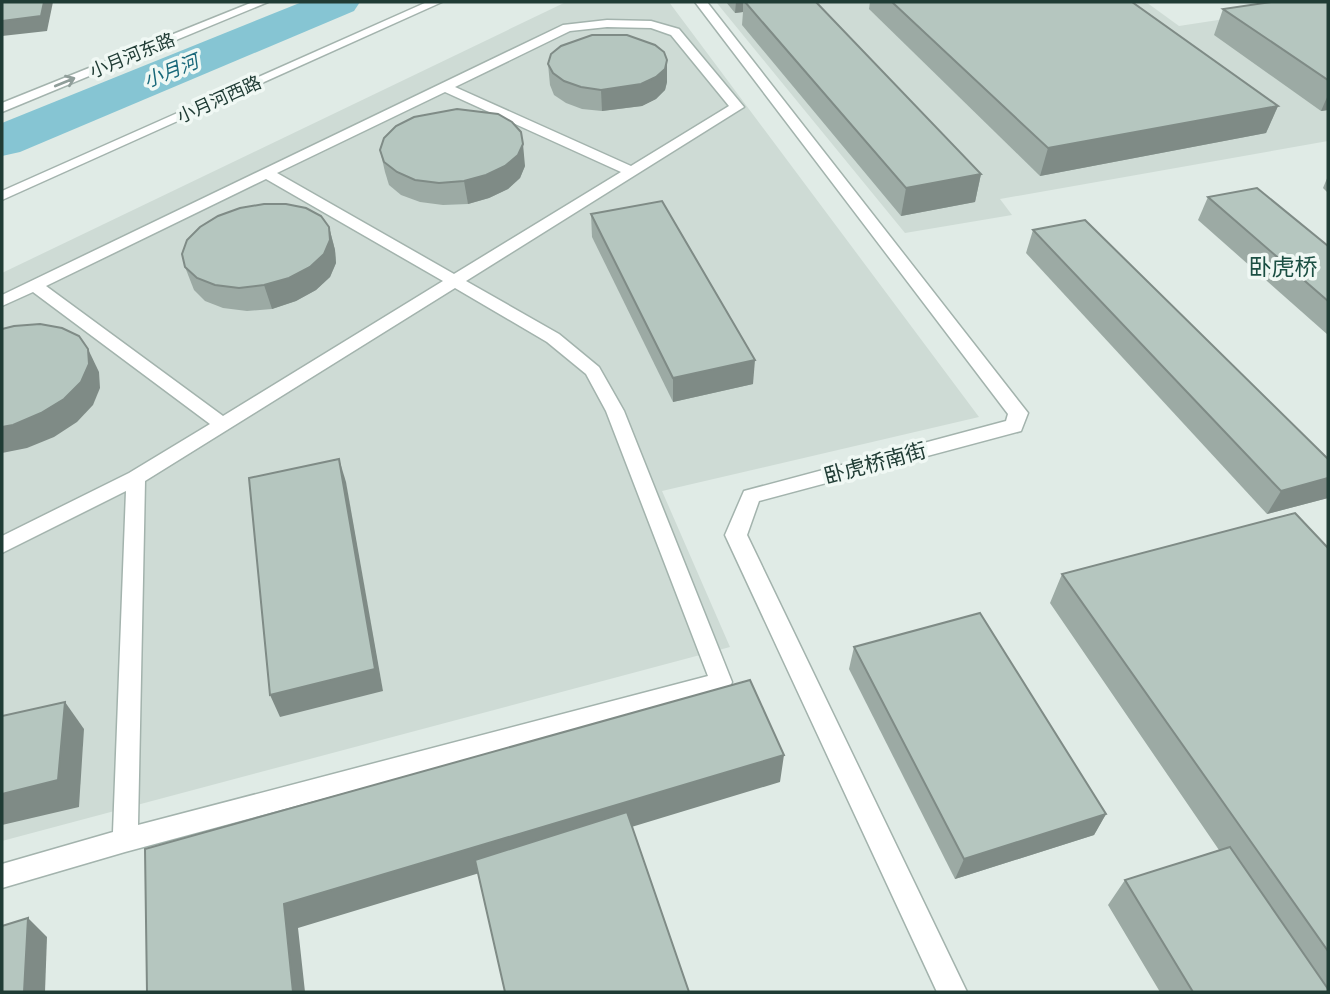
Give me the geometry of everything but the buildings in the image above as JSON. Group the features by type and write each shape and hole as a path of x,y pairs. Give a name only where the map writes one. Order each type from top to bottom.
{"street":[{"name":"卧虎桥南街","path":"701,2 1018,413 1014,426 751,496 736,535 952,992"}],"lane":[{"name":"小月河东路","path":"2,108 262,2"},
{"name":"小月河西路","path":"2,196 436,2"},
{"path":"2,301 567,28 602,23 638,24 676,32 737,107 136,478 2,545"},
{"path":"445,87 632,172"},
{"path":"2,876 125,840 721,682 615,411 593,371 553,338 266,173"},
{"path":"34,285 223,425"},
{"path":"125,840 136,478"}],"shaded area":[{"path":"566,2 669,2 979,417 662,491 730,647 2,841 2,273"},
{"path":"716,2 1146,2 1179,26 1328,3 1328,141 1000,199 1012,215 905,233"}],"waterway":[{"name":"小月河","path":"2,141 339,2"}],"district":[{"name":"卧虎桥","path":"1283,267"}]}
